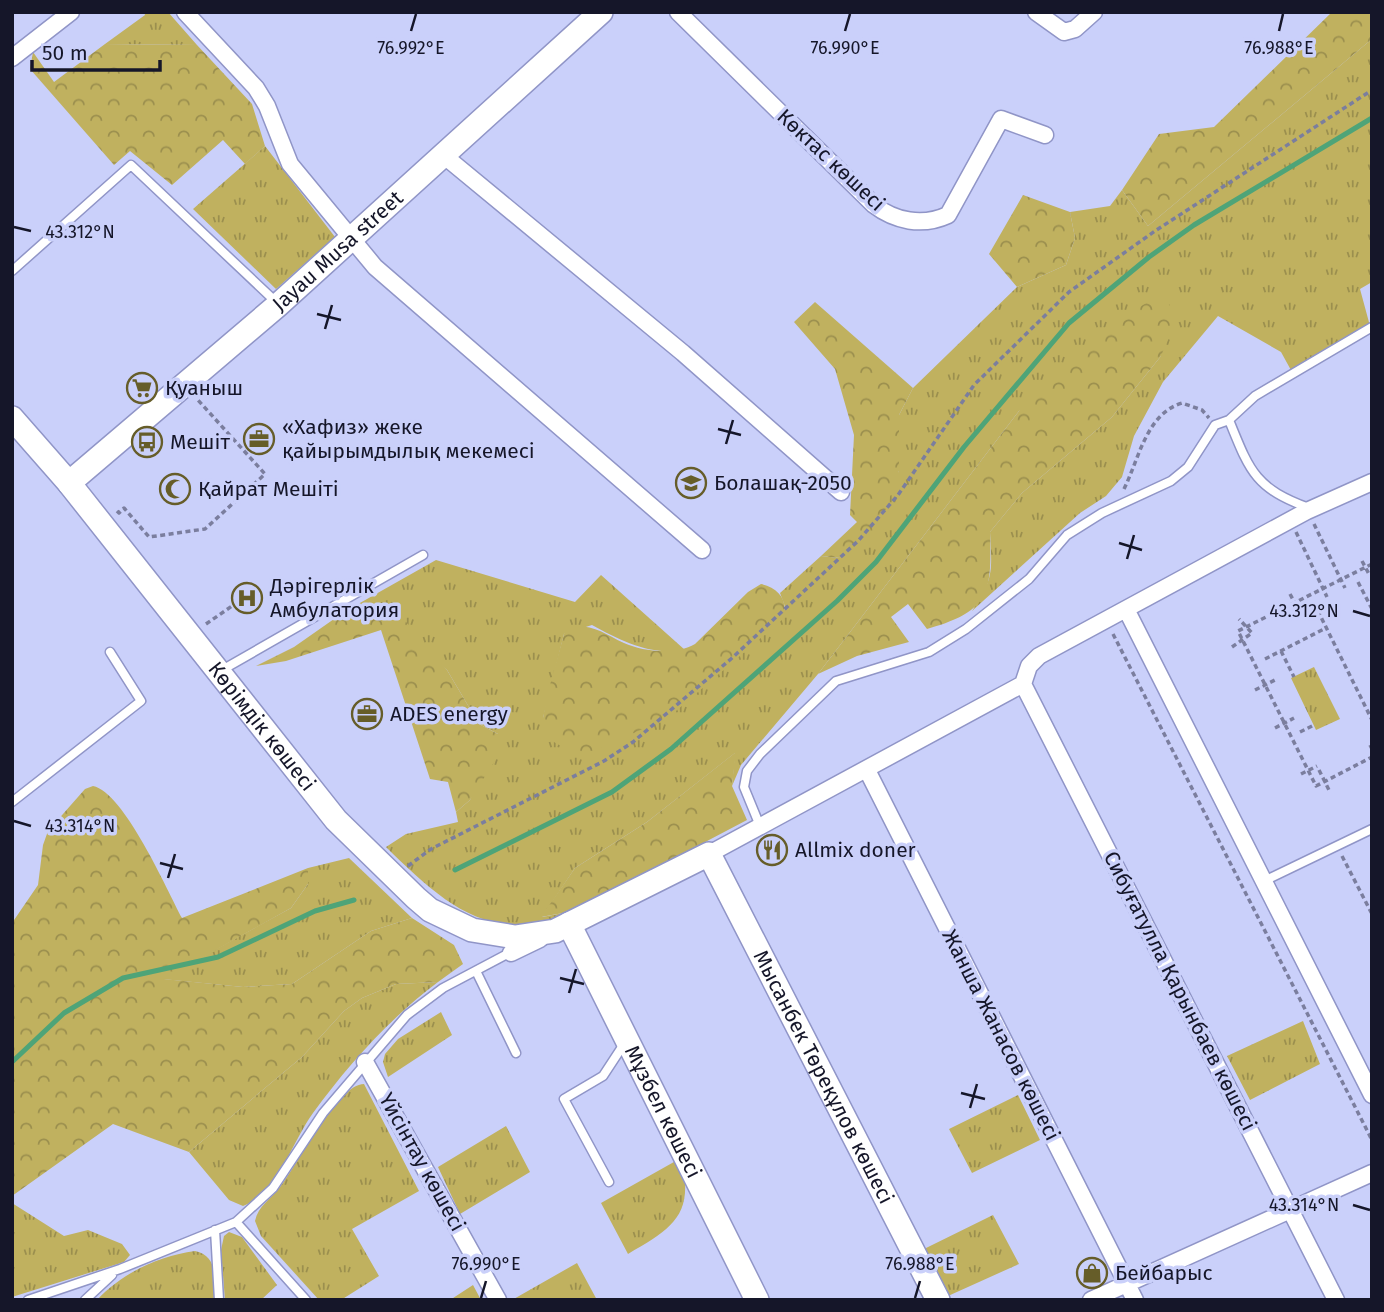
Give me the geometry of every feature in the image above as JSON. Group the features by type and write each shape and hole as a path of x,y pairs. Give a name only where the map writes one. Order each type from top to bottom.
{"street":[{"path":"12,58 71,12"},
{"path":"185,12 256,88 267,106 290,164 375,267 702,550"},
{"name":"Jayau Musa street","path":"69,483 278,304 601,12"},
{"name":"Көктас көшесі","path":"678,12 874,205 898,219 922,221 948,215 1001,119 1045,135"},
{"path":"1035,12 1064,32 1075,29 1094,12"},
{"path":"442,154 683,353 841,492"},
{"name":"Көрімдік көшесі","path":"12,418 69,483 335,820 430,910 472,930 493,935 534,936 562,928 709,854"},
{"path":"709,854 1023,684 1029,666 1039,656 1309,510 1372,482"},
{"path":"1126,609 1372,1095"},
{"name":"Сибуғатулла Қарынбаев көшесі","path":"1023,684 1336,1300"},
{"name":"Жанша Жанасов көшесі","path":"867,770 1135,1300"},
{"name":"Мысанбек Төреқұлов көшесі","path":"709,854 938,1300"},
{"path":"511,953 562,928"},
{"name":"Мұзбел көшесі","path":"562,928 627,1039 757,1300"},
{"name":"Үйсінтау көшесі","path":"365,1062 498,1300"},
{"path":"1091,1300 1372,1173"}],"lane":[{"path":"12,271 131,165 278,304"},
{"path":"761,827 744,787 747,771 760,754 836,681 929,652 966,629 1029,579 1067,536 1102,513 1154,489 1188,467 1215,425 1228,420 1255,396 1372,327"},
{"path":"1228,420 1242,454 1260,481 1274,495 1309,510"},
{"path":"218,672 423,555"},
{"path":"13,799 141,701 110,652"},
{"path":"1264,881 1372,829"},
{"path":"28,1300 120,1269 236,1222 273,1188 311,1127 389,1032 428,997 511,953 506,940 493,935"},
{"path":"476,971 516,1053"},
{"path":"609,1182 565,1099 603,1076 627,1039"},
{"path":"236,1222 306,1300"},
{"path":"215,1230 219,1300"},
{"path":"85,1300 92,1290 120,1269"}],"path":[{"path":"394,877 431,849 604,761 633,743 732,658 858,541 898,495 974,385 1024,333 1069,292 1155,231 1372,90"},
{"path":"118,513 124,508 149,537 205,528 265,474 210,416 186,384"},
{"path":"1102,513 1122,494 1145,438 1167,411 1182,403 1193,405 1202,410 1215,425"},
{"path":"93,514 108,501 127,523"},
{"path":"1309,510 1345,588"},
{"path":"1291,521 1327,597"},
{"path":"1362,561 1370,576"},
{"path":"1372,564 1238,631 1316,786 1372,757"},
{"path":"1359,582 1372,609"},
{"path":"1290,594 1299,611"},
{"path":"1314,603 1372,720"},
{"path":"198,614 206,624 232,606"},
{"path":"1232,647 1252,633 1239,619"},
{"path":"1106,620 1372,1140"},
{"path":"1265,659 1326,628"},
{"path":"1281,651 1294,677"},
{"path":"1255,690 1275,680"},
{"path":"1275,728 1294,718"},
{"path":"1300,732 1314,725"},
{"path":"1301,774 1318,768 1330,792"},
{"path":"1337,846 1372,914"}],"green space":[{"path":"144,12 168,12 197,45 105,44 145,15"},
{"path":"1332,12 1372,12 1372,39 1148,226 1122,190 1159,134 1214,127"},
{"path":"1372,39 1372,282 1360,289 1370,326 1292,372 1281,352 1218,316 1163,382 1134,436 1122,477 1106,496 1080,513 972,611 990,574 990,532 1022,493 1112,417 1161,356 1019,411 818,674 741,765 732,786 735,753 647,822 575,868 542,917 574,911 545,922 518,925 493,922 470,914 448,901 386,847 406,834 458,822 456,812 470,800 498,734 479,724 447,670 373,604 344,612 436,560 575,602 601,575 685,650 648,649 625,642 592,625 564,634 543,718 786,609 780,593 821,556 840,558 899,471 899,415 913,388 1017,287 1066,265 1075,238 1070,212 1110,206 1122,190 1148,226"},
{"path":"105,44 197,45 252,104 265,146 245,164 223,140 172,185 130,151 114,165 30,69 33,52 54,82"},
{"path":"265,146 335,237 276,289 193,209"},
{"path":"1023,195 1070,212 1075,238 1066,265 1017,287 989,254"},
{"path":"1153,299 1167,301 1177,318 1161,356 1112,417 1022,493 990,532 988,585 975,606 964,615 927,629 908,604 891,617 909,642 857,656 818,674 1019,411 1099,331"},
{"path":"815,302 913,388 899,415 899,471 877,534 856,555 840,558 821,556 857,522 850,515 854,435 835,369 794,322"},
{"path":"761,584 781,596 785,606 783,619 669,717 594,751 573,753 547,738 543,718 547,696 564,634 573,626 594,629 641,648 679,650 695,644 748,592"},
{"path":"373,604 401,616 447,670 479,724 498,734 503,748 470,800 456,812 448,782 430,779 381,630 286,661 256,666 294,647 344,612"},
{"path":"1314,667 1340,719 1316,730 1291,678"},
{"path":"736,752 732,786 747,820 574,911 541,917 575,868 647,822"},
{"path":"93,786 105,792 131,823 182,918 308,868 308,884 291,908 164,979 243,987 292,984 371,931 412,918 454,945 463,964 438,982 396,984 362,998 344,1011 302,1057 189,1152 113,1124 12,1196 12,923 38,885 43,845 48,831 85,789"},
{"path":"349,858 412,918 371,931 292,984 243,987 162,979 291,908 308,884 308,868"},
{"path":"438,982 387,1027 341,1077 305,1125 266,1190 243,1206 229,1200 189,1152 302,1057 344,1011 362,998 396,984"},
{"path":"441,1012 452,1035 388,1077 383,1062 385,1054 398,1039"},
{"path":"1303,1021 1320,1064 1250,1100 1227,1056"},
{"path":"364,1084 419,1191 352,1229 379,1276 341,1300 319,1300 261,1236 255,1221 259,1211 280,1187 330,1111 353,1088"},
{"path":"1018,1095 1040,1140 972,1173 949,1129"},
{"path":"506,1126 530,1172 460,1214 438,1167"},
{"path":"681,1158 685,1193 677,1218 657,1236 628,1254 601,1203"},
{"path":"12,1203 64,1236 88,1230 122,1244 130,1255 124,1262 12,1297"},
{"path":"993,1215 1019,1264 948,1296 924,1249"},
{"path":"229,1232 242,1237 277,1285 261,1300 225,1300 221,1250 224,1236"},
{"path":"195,1251 203,1254 212,1263 215,1300 97,1300 107,1290 142,1267 181,1253"},
{"path":"577,1263 597,1300 512,1300"},
{"path":"473,1285 481,1300 450,1300"}],"waterway":[{"path":"455,870 612,792 671,749 837,601 876,562 964,447 1069,323 1149,257 1194,225 1372,118"},
{"path":"12,1062 64,1013 123,978 218,957 315,911 354,900"}],"place":[{"name":"Қуаныш","path":"142,388"},
{"name":"«Хафиз» жеке қайырымдылық мекемесі","path":"259,439"},
{"name":"Мешіт","path":"147,442"},
{"name":"Болашақ-2050","path":"691,483"},
{"name":"Қайрат Мешіті","path":"175,489"},
{"name":"Дәрігерлік Амбулатория","path":"247,598"},
{"name":"ADES energy","path":"367,714"},
{"name":"Allmix doner","path":"772,850"},
{"name":"Бейбарыс","path":"1092,1273"}]}
